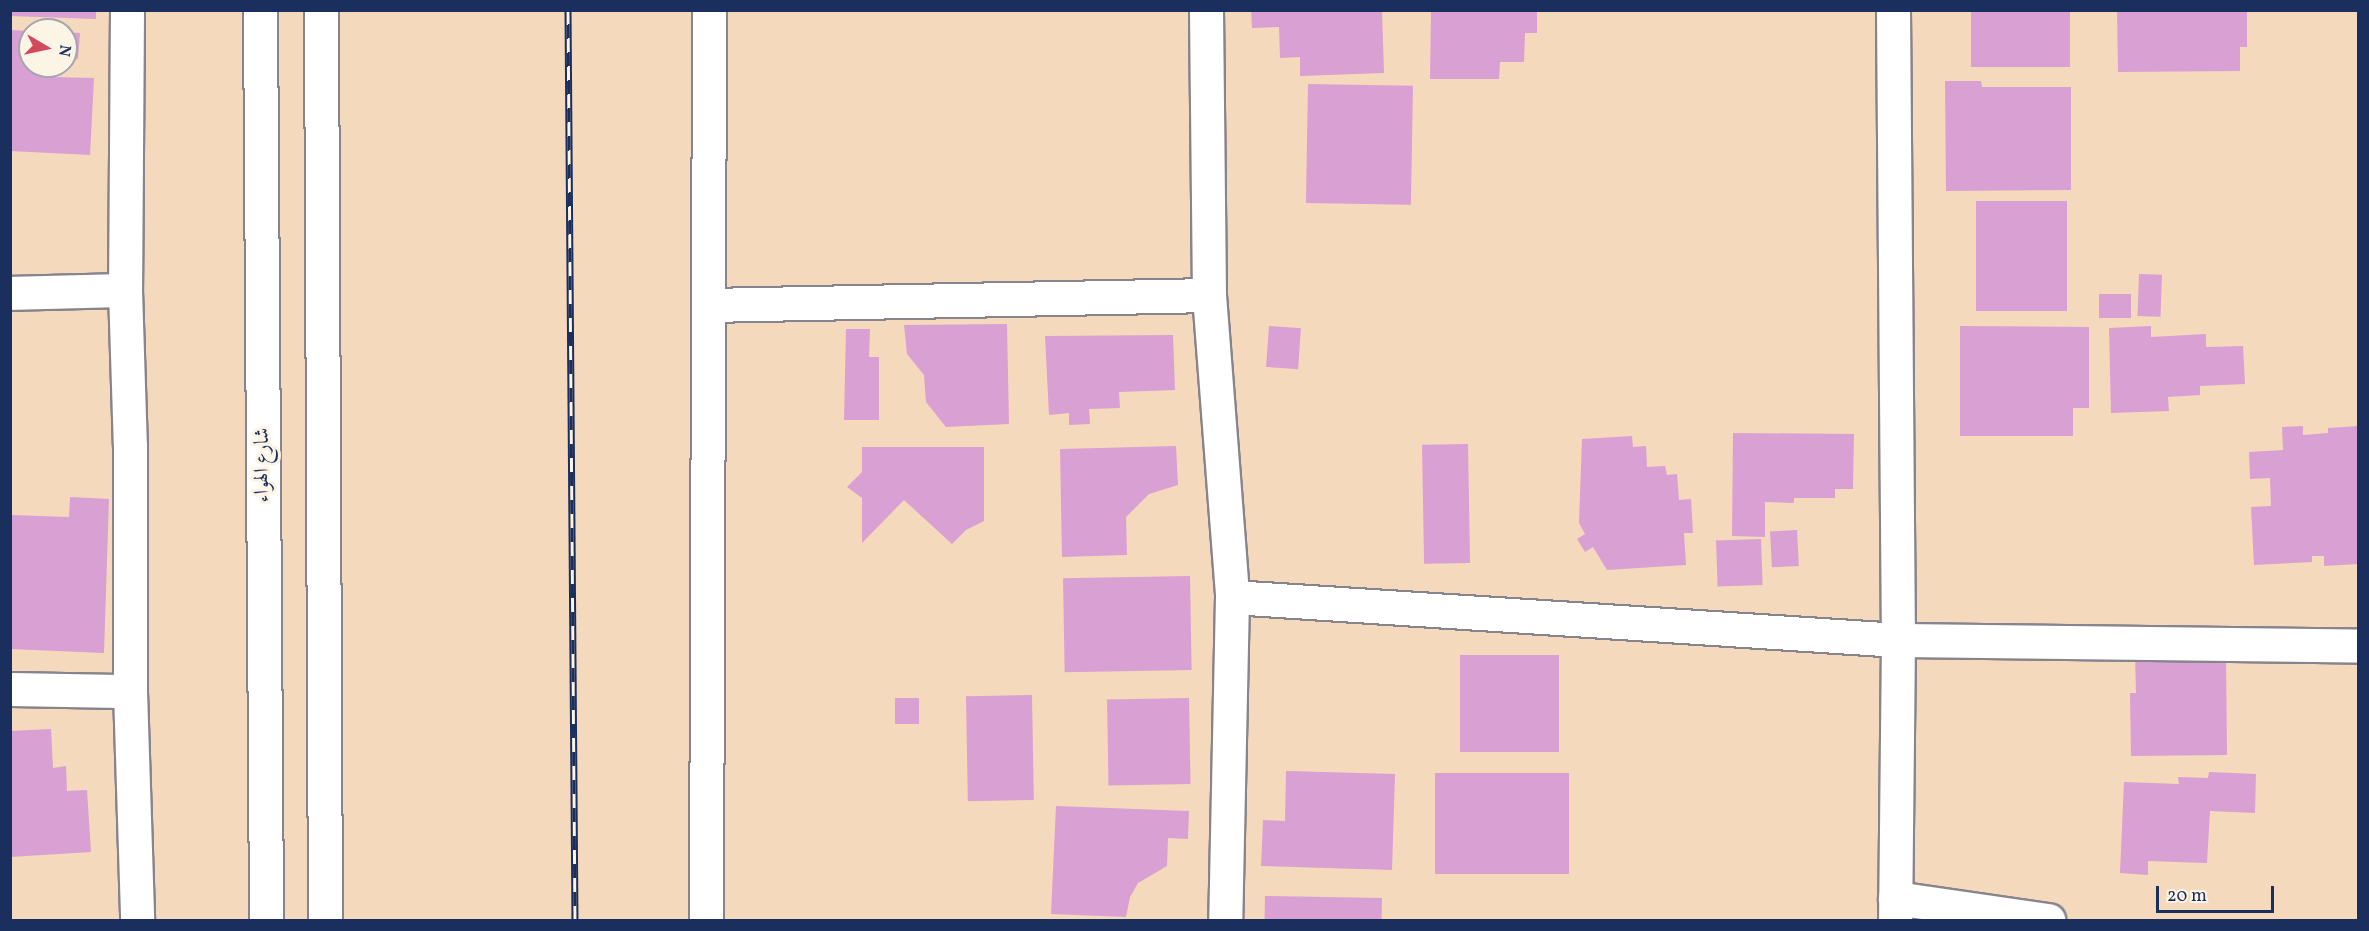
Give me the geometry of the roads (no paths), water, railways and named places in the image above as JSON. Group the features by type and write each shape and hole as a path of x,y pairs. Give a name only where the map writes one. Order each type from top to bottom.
{"main road":[{"path":"127,10 125,290 130,445 130,691 137,921"},
{"name":"شارع الهواء","path":"260,10 266,921"},
{"path":"321,10 325,921"},
{"path":"706,921 709,10"},
{"path":"1206,10 1209,295 1232,597 1225,921"},
{"path":"1893,10 1898,640 1895,909 2048,921"},
{"path":"10,293 125,290"},
{"path":"708,305 1209,295"},
{"path":"1232,597 1898,640 2358,646"},
{"path":"10,689 130,691"}],"railway":[{"path":"568,10 575,920"}]}
